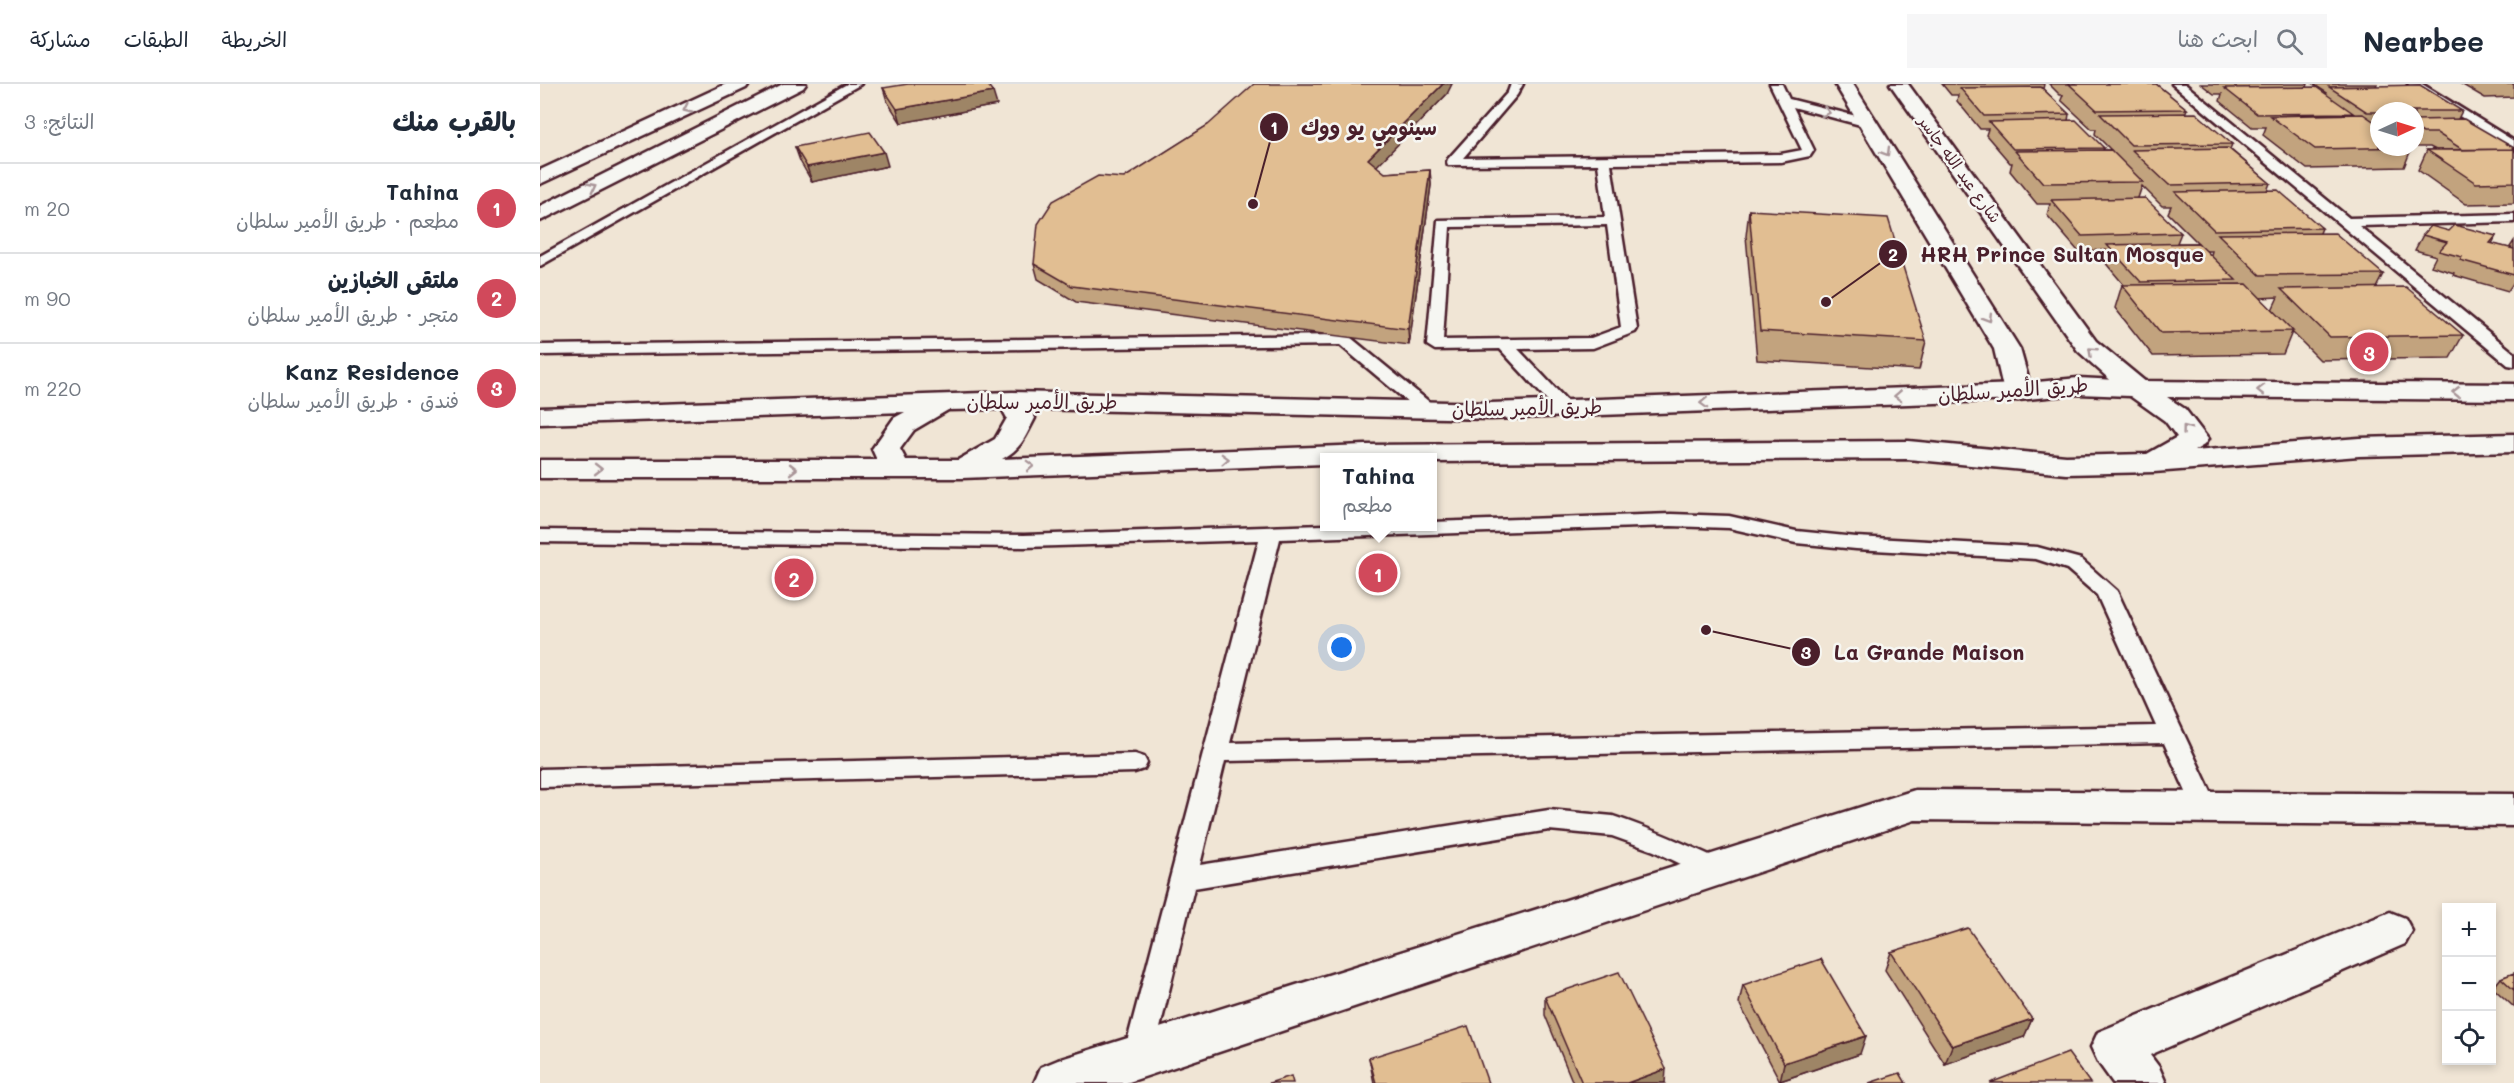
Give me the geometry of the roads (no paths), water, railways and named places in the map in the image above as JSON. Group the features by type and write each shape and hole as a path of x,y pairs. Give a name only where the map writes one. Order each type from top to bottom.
{"main road":[{"path":"540,178 740,84"},
{"path":"541,213 797,84"},
{"path":"1844,84 2007,349 2018,392"},
{"name":"شارع عبد الله جاسر","path":"1899,84 2087,346 2137,389 2175,415 2194,439 2154,463"},
{"path":"624,139 675,146"},
{"name":"طريق الأمير سلطان","path":"540,416 1012,400 1491,411 2018,392 2052,386 2102,384 2137,389 2514,392"},
{"path":"962,469 1006,445 1021,418 1012,400"},
{"path":"896,470 886,449 904,424 944,401"},
{"path":"1437,453 1896,450 2066,465 2154,463 2359,447 2514,443"},
{"path":"540,469 962,469 1320,456"},
{"path":"1058,1083 1915,805 2514,810"},
{"path":"2142,1083 2115,1047 2390,931"}],"lane":[{"path":"540,262 855,84"},
{"path":"1517,84 1513,93 1453,162 1797,157 1808,150 1776,84"},
{"path":"2178,84 2514,361"},
{"path":"2414,84 2514,146"},
{"path":"1784,101 1868,123"},
{"path":"1604,160 1629,329 1593,343 1436,345 1443,223 1613,221"},
{"path":"2345,222 2514,218"},
{"path":"540,350 1344,340 1427,409"},
{"path":"1504,344 1564,408"},
{"path":"1437,528 1671,520 1730,522 1796,537 2037,554 2074,564 2106,591 2205,807"},
{"path":"540,536 1024,541 1333,531"},
{"path":"1138,1057 1271,533"},
{"path":"1215,752 2172,734"},
{"path":"540,778 1136,763"},
{"path":"1183,879 1549,819 1613,826 1664,844 1716,870"}],"place":[{"name":"سينومي يو ووك","path":"1253,204"},
{"name":"HRH Prince Sultan Mosque","path":"1826,302"},
{"name":"Kanz Residence","path":"2369,352"},
{"name":"Tahina","path":"1378,573"},
{"name":"ملتقى الخبازين","path":"794,578"},
{"name":"La Grande Maison","path":"1706,630"}]}
